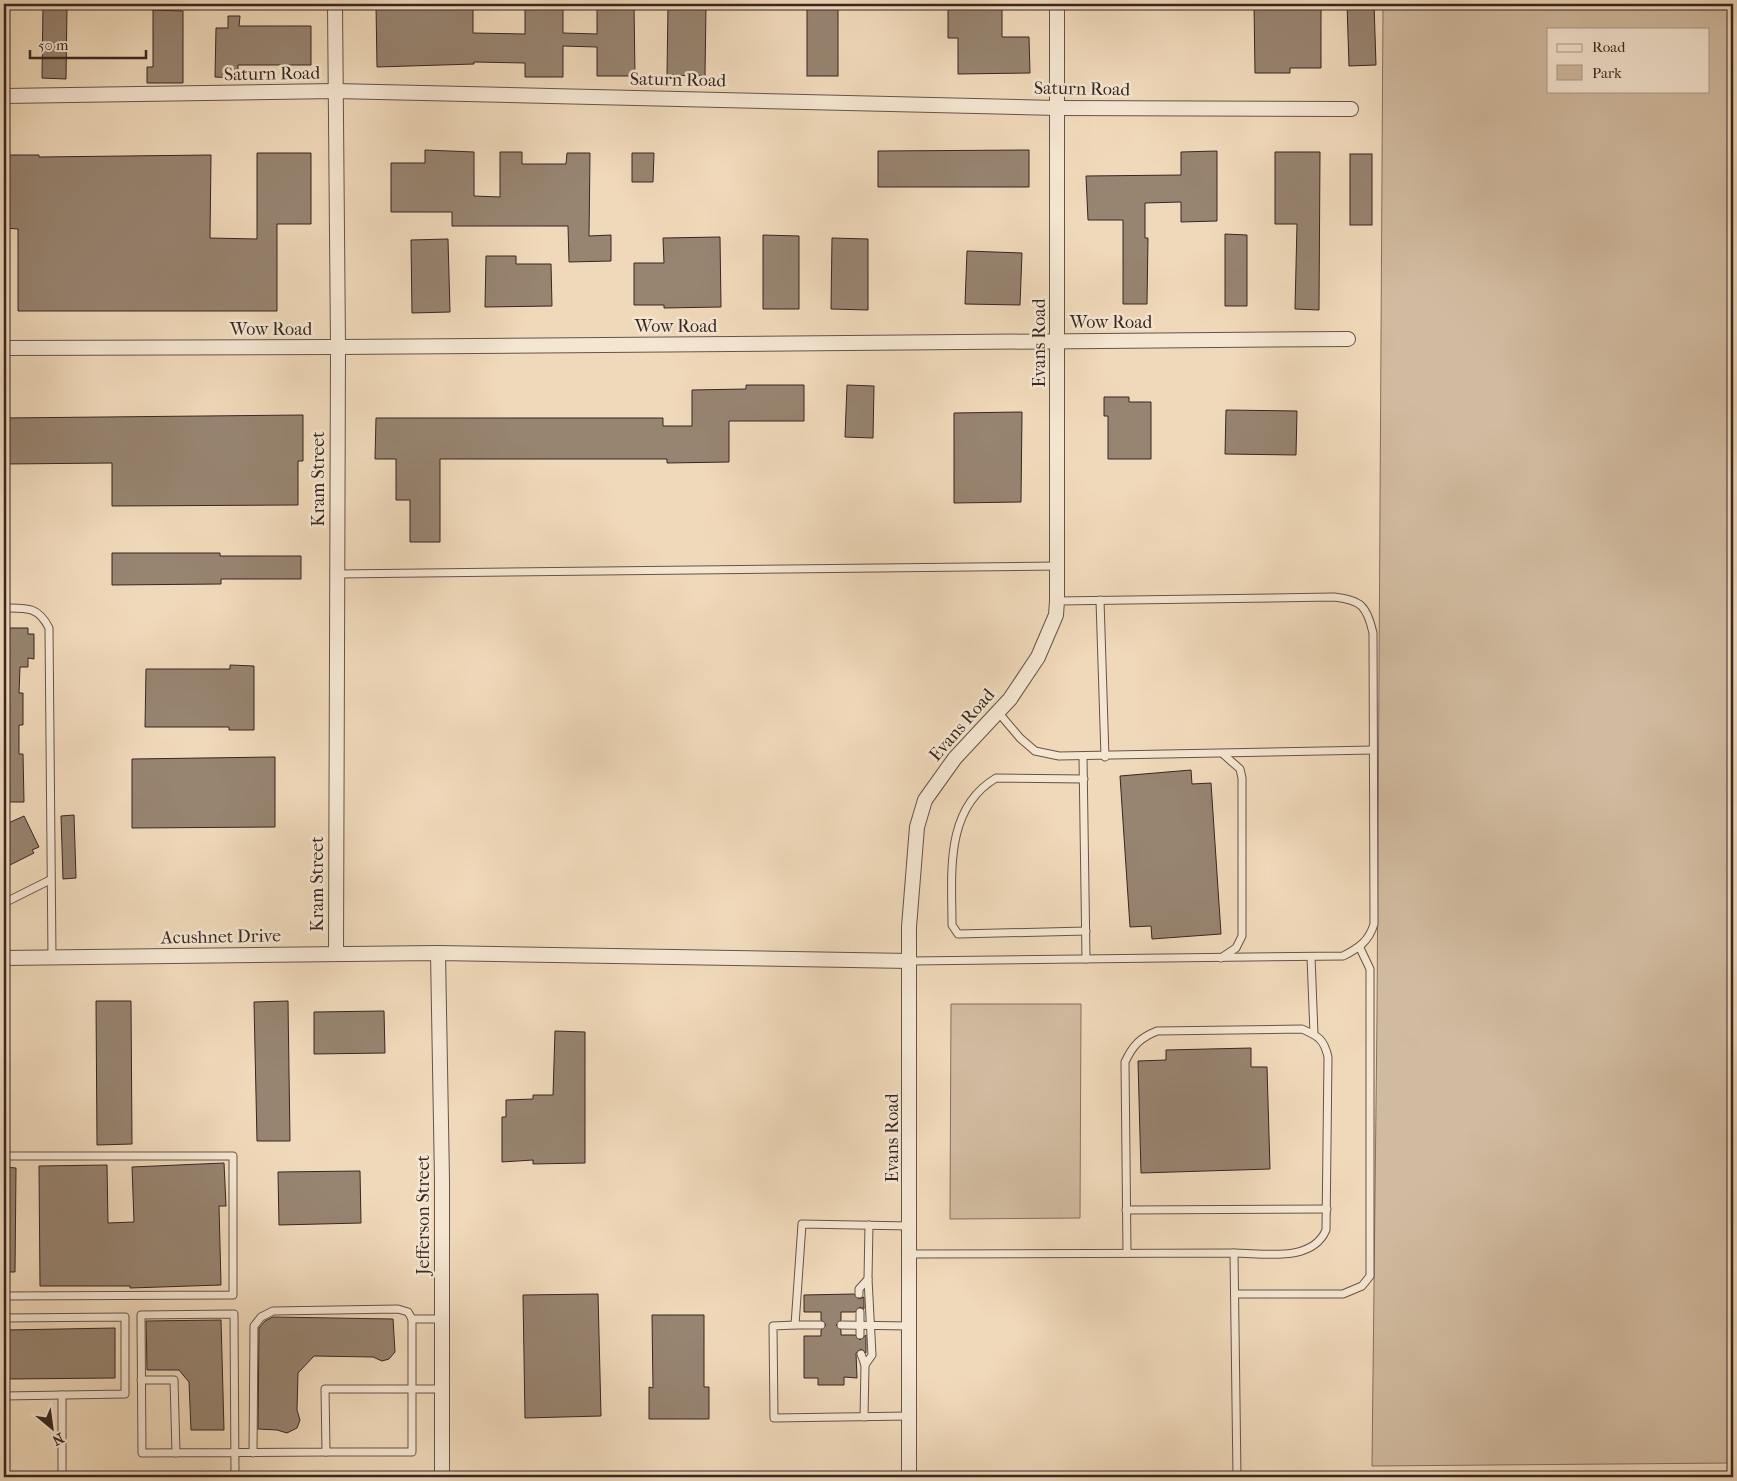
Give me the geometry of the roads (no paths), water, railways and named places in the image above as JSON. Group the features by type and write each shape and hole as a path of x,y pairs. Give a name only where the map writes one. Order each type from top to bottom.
{"street":[{"name":"Kram Street","path":"335,4 338,348 336,954"},
{"name":"Evans Road","path":"910,1477 909,927 917,826 925,800 955,758 1010,699 1038,657 1056,615 1058,601 1057,4"},
{"name":"Saturn Road","path":"4,96 335,92 1057,108 1351,109"},
{"name":"Wow Road","path":"4,348 338,348 1348,339"},
{"name":"Acushnet Drive","path":"4,958 438,953 910,961"},
{"name":"Jefferson Street","path":"438,953 442,1180 442,1477"}],"lane":[{"path":"337,574 1058,566"},
{"path":"910,961 1311,958 1344,956 1360,948 1371,934 1374,924 1373,633 1364,606 1352,599 1334,597 1058,601"},
{"path":"1100,600 1104,757"},
{"path":"4,608 26,608 38,612 49,628 52,958"},
{"path":"998,712 1020,738 1035,751 1059,756 1104,757 1373,750"},
{"path":"1221,958 1236,948 1242,936 1242,778 1240,769 1222,753"},
{"path":"1083,757 1086,959"},
{"path":"1084,779 996,778 986,784 970,802 958,826 953,846 952,925 958,934 1086,931"},
{"path":"4,903 50,880"},
{"path":"1234,1294 1343,1294 1362,1286 1370,1276 1370,969 1360,948"},
{"path":"1311,958 1314,1034"},
{"path":"911,1254 1126,1254 1299,1253 1311,1247 1322,1239 1326,1230 1327,1209 1328,1057 1325,1044 1314,1034 1302,1029 1157,1031 1145,1036 1132,1046 1125,1062 1126,1254"},
{"path":"4,1156 233,1156 233,1295 4,1296"},
{"path":"1126,1210 1327,1209"},
{"path":"795,1325 802,1224 910,1226"},
{"path":"865,1365 872,1355 868,1279 868,1225"},
{"path":"1234,1253 1237,1477"},
{"path":"859,1294 860,1289 868,1279"},
{"path":"235,1477 235,1453 234,1314 141,1315 142,1453 235,1453 253,1452 412,1452 412,1319 408,1312 398,1309 273,1311 261,1317 254,1326 253,1452"},
{"path":"860,1312 860,1336"},
{"path":"4,1318 125,1317 125,1394 4,1396"},
{"path":"412,1319 442,1319"},
{"path":"821,1325 773,1326 774,1418 910,1416"},
{"path":"841,1326 910,1326"},
{"path":"861,1354 865,1365 864,1417"},
{"path":"141,1380 174,1380 176,1453"},
{"path":"326,1452 325,1390 442,1389"},
{"path":"62,1395 62,1477"}]}
